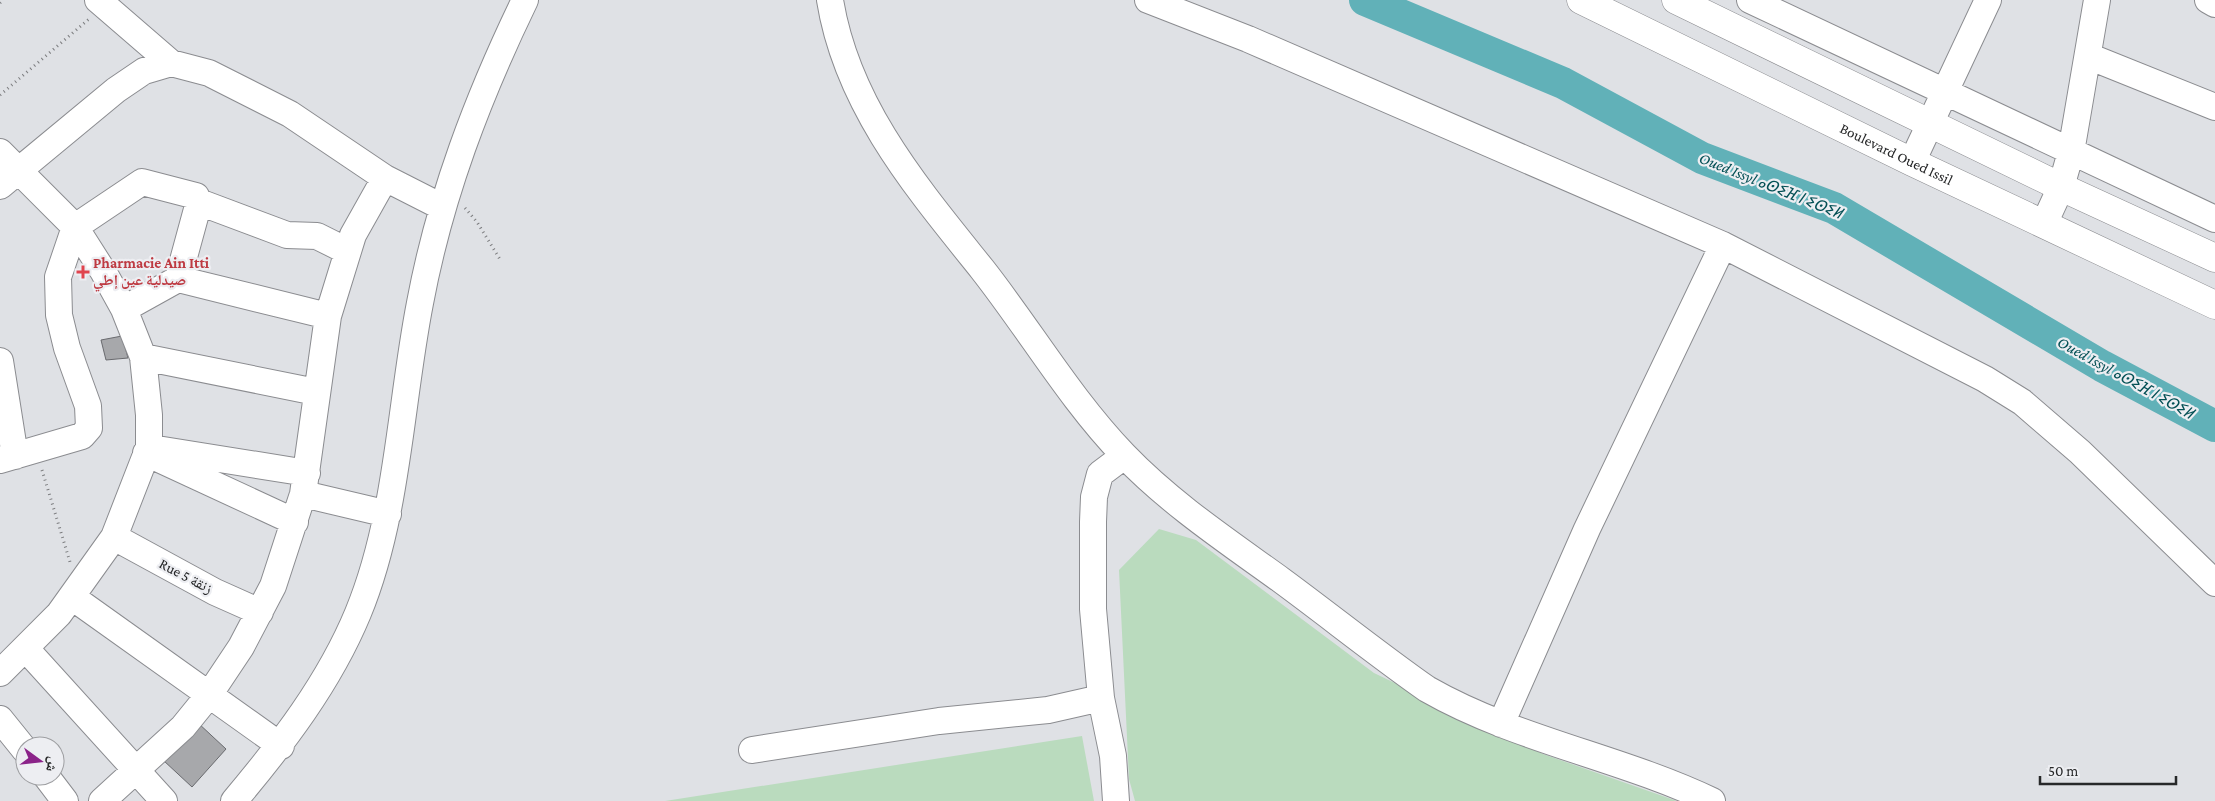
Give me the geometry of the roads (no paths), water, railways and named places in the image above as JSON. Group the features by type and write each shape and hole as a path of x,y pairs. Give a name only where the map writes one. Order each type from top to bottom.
{"main road":[{"name":"Boulevard Oued Issil","path":"1581,0 1912,162 2215,305"},
{"path":"1676,0 2061,187 2215,258"}],"street":[{"path":"234,801 281,746 329,672 358,614 377,556 388,514 420,302 444,198 494,64 526,0"},
{"path":"830,0 844,55 861,99 885,139 924,197 985,273 1055,371 1124,456 1195,517 1387,661 1462,709 1604,758 1712,801"},
{"path":"1148,0 1248,39 1723,246 1985,379 2022,402 2080,452 2215,583"},
{"path":"1750,0 2215,220"},
{"path":"1912,162 1988,0"},
{"path":"2044,224 2061,187 2071,152 2097,0"},
{"path":"2208,0 2215,4"},
{"path":"102,2 171,63 209,73 290,114 385,178 444,198"},
{"path":"2088,56 2215,107"},
{"path":"10,179 116,90 144,71 171,63"},
{"path":"0,152 10,179 75,227 103,271 124,309 143,357 149,393 147,450 114,537 75,593 26,649 0,673"},
{"path":"102,801 183,727 209,695 241,647 273,586 295,522 305,483 316,392 328,316 353,235 385,178"},
{"path":"0,366 17,455 87,432 90,423 88,406 66,348 59,315 58,277 75,227 142,182 196,196 199,202 178,279"},
{"path":"199,202 286,235 317,236 348,251"},
{"path":"1501,724 1587,529 1723,246"},
{"path":"124,309 178,279 328,316"},
{"path":"143,357 316,392"},
{"path":"147,450 305,483 388,514"},
{"path":"147,450 295,522"},
{"path":"1116,801 1113,756 1101,698 1093,609 1094,497 1100,474 1124,456"},
{"name":"Rue 5 زنقة","path":"114,537 215,592 260,612"},
{"path":"75,593 209,695 281,746"},
{"path":"26,649 164,801"},
{"path":"752,750 939,721 1048,710 1101,698"},
{"path":"0,719 15,738"},
{"path":"54,786 65,801"}],"waterway":[{"name":"Oued Issyl ⴰⵙⵉⴼ ⵏ ⵉⵙⵉⵍ","path":"1365,0 1563,83 1702,158 1834,208 2102,366 2215,426"}],"place":[{"name":"Pharmacie Ain Itti صيدلية عين إطي","path":"83,272"}]}
